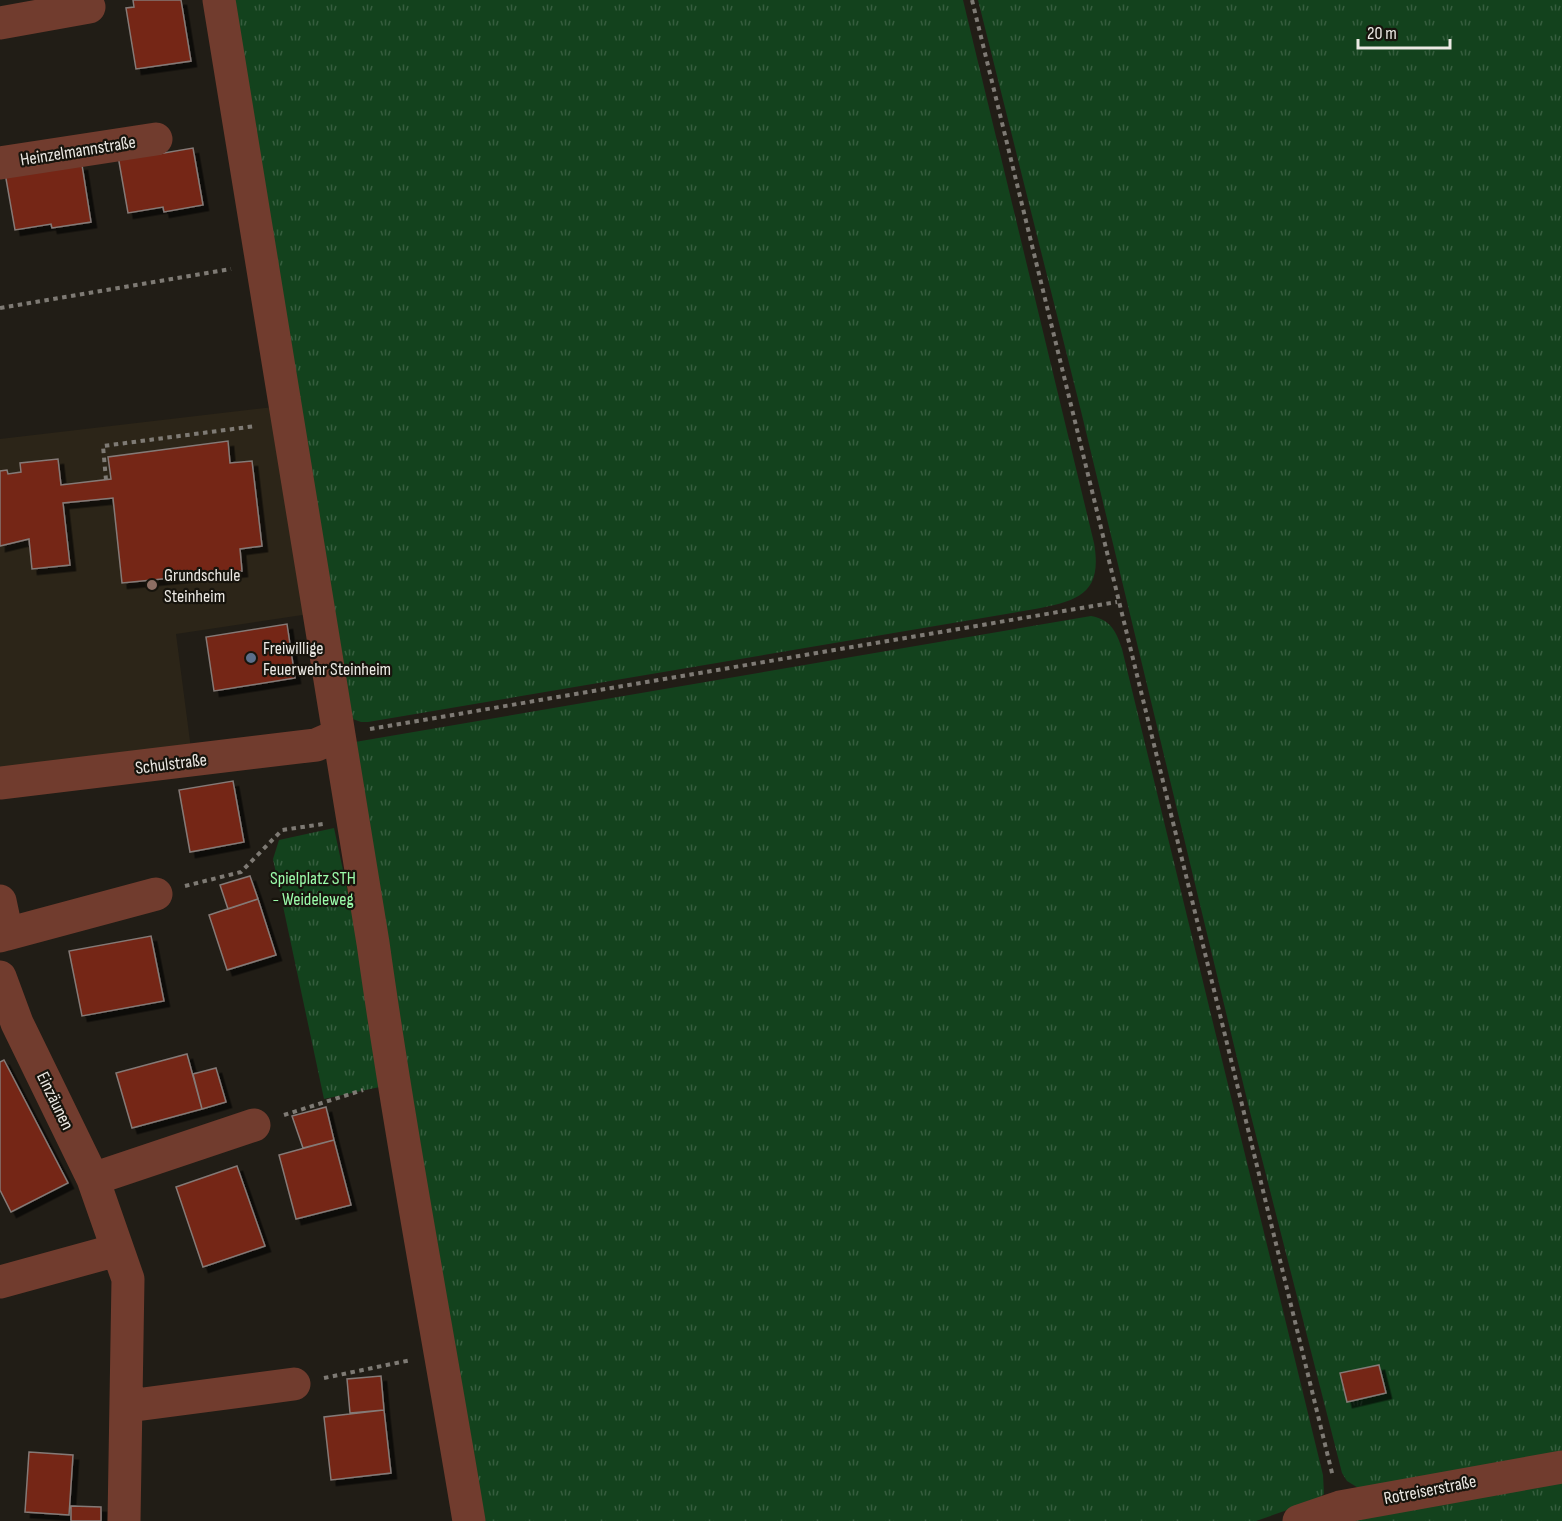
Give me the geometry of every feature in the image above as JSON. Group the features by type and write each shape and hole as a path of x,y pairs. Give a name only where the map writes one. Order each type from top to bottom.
{"street":[{"path":"219,0 353,820 392,1081 469,1521"},
{"path":"0,23 89,7"},
{"name":"Heinzelmannstraße","path":"0,163 156,139"},
{"name":"Schulstraße","path":"0,783 316,745 339,735"},
{"path":"0,901 4,935 156,894"},
{"name":"Einzäunen","path":"0,976 9,1028 93,1179 128,1279 128,1406 124,1521"},
{"path":"93,1179 254,1125"},
{"path":"0,1282 117,1250"},
{"path":"128,1406 294,1384"},
{"name":"Rotreiserstraße","path":"1299,1521 1340,1507 1562,1467"}],"path":[{"path":"972,0 1117,602 1340,1507"},
{"path":"0,308 261,264"},
{"path":"106,480 103,446 287,422"},
{"path":"339,735 1117,602"},
{"path":"156,894 240,872 282,830 353,820"},
{"path":"254,1125 392,1081"},
{"path":"294,1384 441,1354"}],"shaded area":[{"name":"Grundschule Steinheim","path":"274,407 309,614 176,634 191,749 0,769 0,439"}],"green space":[{"path":"229,0 963,0 1094,543 1095,574 1091,584 1075,598 1035,609 368,722 350,718"},
{"path":"978,0 1562,0 1562,1453 1360,1489 1347,1481 1342,1473 1250,1112 1081,411"},
{"path":"1091,616 1103,620 1112,627 1122,649 1323,1475 1324,1494 1316,1500 1256,1521 480,1521 355,742"},
{"name":"Spielplatz STH - Weideleweg","path":"334,828 389,1085 324,1099 273,859 279,840"},
{"path":"1562,1480 1562,1521 1346,1521"}],"building":[{"path":"133,0 181,0 191,61 136,69 126,8 134,7"},
{"path":"193,148 203,205 164,212 163,207 128,213 118,156 158,154"},
{"path":"82,165 91,222 52,228 51,224 15,230 5,173"},
{"path":"228,441 230,463 252,461 262,546 240,549 242,571 122,583 113,498 63,503 70,565 32,569 29,539 0,546 0,471 7,470 8,474 21,472 20,463 58,459 61,485 111,479 108,457"},
{"name":"Freiwillige Feuerwehr Steinheim","path":"287,624 295,678 214,691 206,637"},
{"path":"233,781 244,842 190,852 179,790"},
{"path":"250,876 258,899 228,909 220,885"},
{"path":"258,899 276,955 227,970 209,915"},
{"path":"151,936 164,1001 82,1016 69,951"},
{"path":"187,1054 202,1109 132,1128 116,1073"},
{"path":"4,1060 68,1183 11,1212 0,1190 0,1062"},
{"path":"216,1068 226,1102 202,1109 193,1074"},
{"path":"326,1107 334,1140 303,1148 292,1116"},
{"path":"334,1140 351,1205 296,1219 279,1155"},
{"path":"237,1166 265,1246 203,1267 176,1187"},
{"path":"1379,1365 1386,1393 1347,1402 1340,1373"},
{"path":"381,1376 384,1410 350,1413 347,1379"},
{"path":"384,1410 391,1473 331,1480 324,1417"},
{"path":"29,1452 73,1455 69,1515 25,1512"},
{"path":"71,1506 101,1507 101,1521 71,1521"}],"place":[{"name":"Grundschule Steinheim","path":"152,585"},
{"name":"Freiwillige Feuerwehr Steinheim","path":"251,658"}]}
